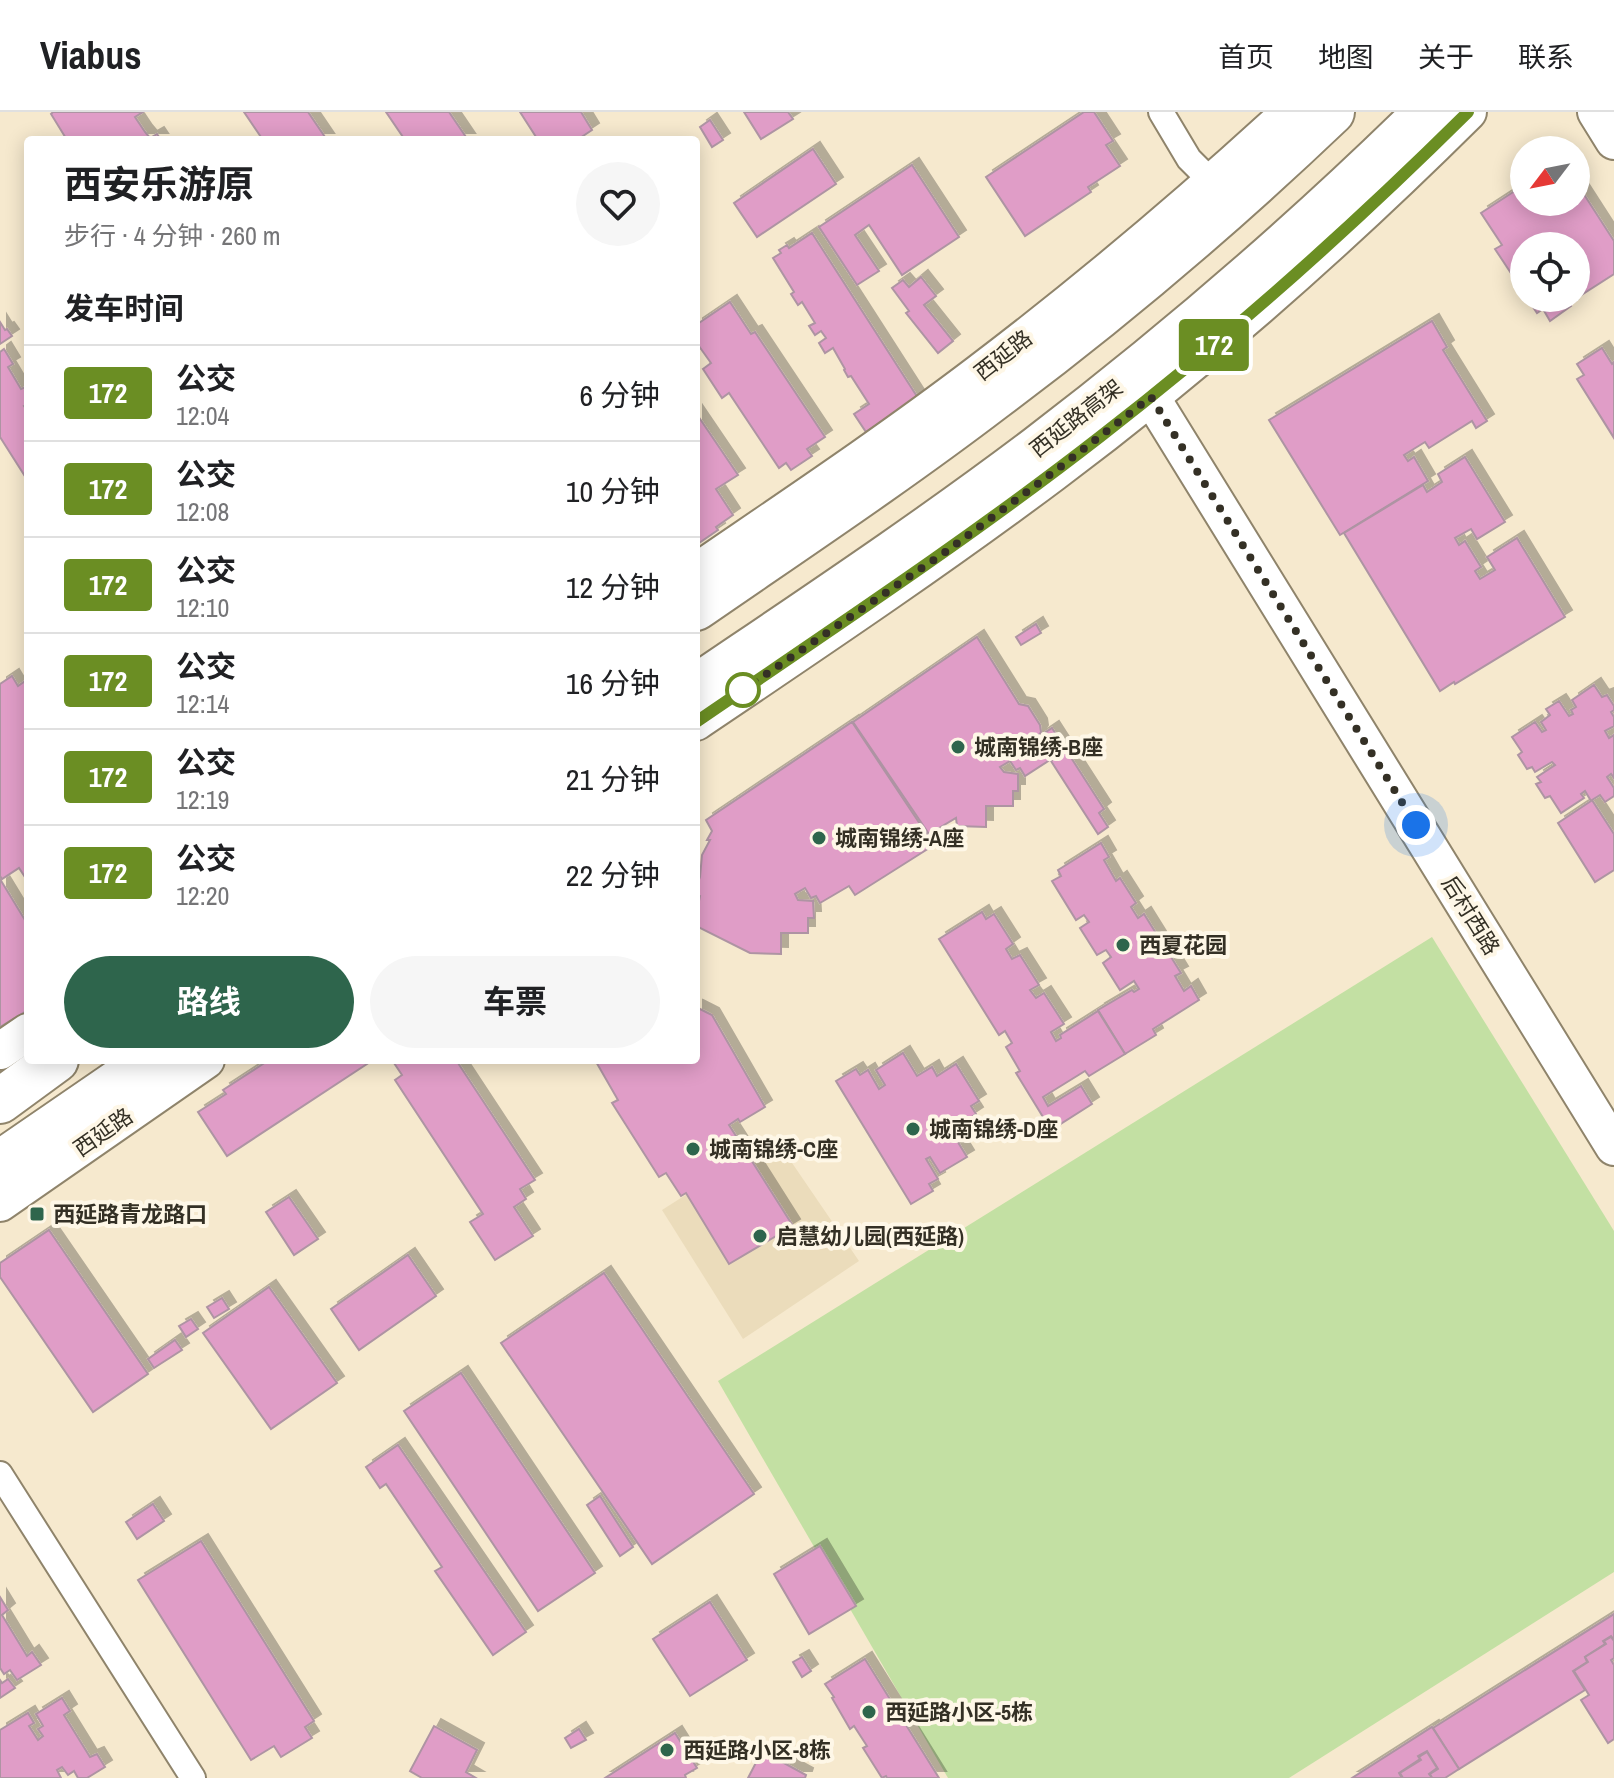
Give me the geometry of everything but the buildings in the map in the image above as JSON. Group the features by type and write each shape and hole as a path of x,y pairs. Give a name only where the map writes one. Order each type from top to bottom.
{"highway":[{"path":"700,605 886,477 1043,361 1190,241 1332,112"},
{"name":"西延路高架","path":"700,684 924,531 1123,381 1265,262 1426,112"},
{"path":"0,1101 51,1064"},
{"path":"0,1163 144,1064"}],"main road":[{"name":"西延路","path":"700,569 872,452 976,375 1080,294 1290,112"},
{"path":"700,719 944,553 1151,397 1317,255 1468,112"},
{"path":"1596,112 1614,141"},
{"name":"后村西路","path":"1151,397 1614,1147"},
{"path":"0,1051 24,1035"},
{"name":"西延路","path":"0,1203 200,1064"}],"street":[{"path":"1161,112 1189,159 1212,182"},
{"path":"0,1474 193,1778"}],"shaded area":[{"name":"启慧幼儿园(西延路)","path":"775,1138 859,1261 743,1339 662,1210"}],"green space":[{"path":"1432,937 1614,1231 1614,1572 1289,1778 948,1778 718,1381"}],"bus line":[{"name":"172","path":"700,719 944,553 1151,397 1327,246 1468,112"}],"place":[{"name":"城南锦绣-B座","path":"958,747"},
{"name":"城南锦绣-A座","path":"819,838"},
{"name":"西夏花园","path":"1123,945"},
{"name":"城南锦绣-D座","path":"913,1129"},
{"name":"城南锦绣-C座","path":"693,1149"},
{"name":"西延路青龙路口","path":"37,1214"},
{"name":"启慧幼儿园(西延路)","path":"760,1236"},
{"name":"西延路小区-5栋","path":"869,1712"},
{"name":"西延路小区-8栋","path":"667,1750"}],"route":[{"path":"743,690 944,553 1151,397 1416,825"}]}
